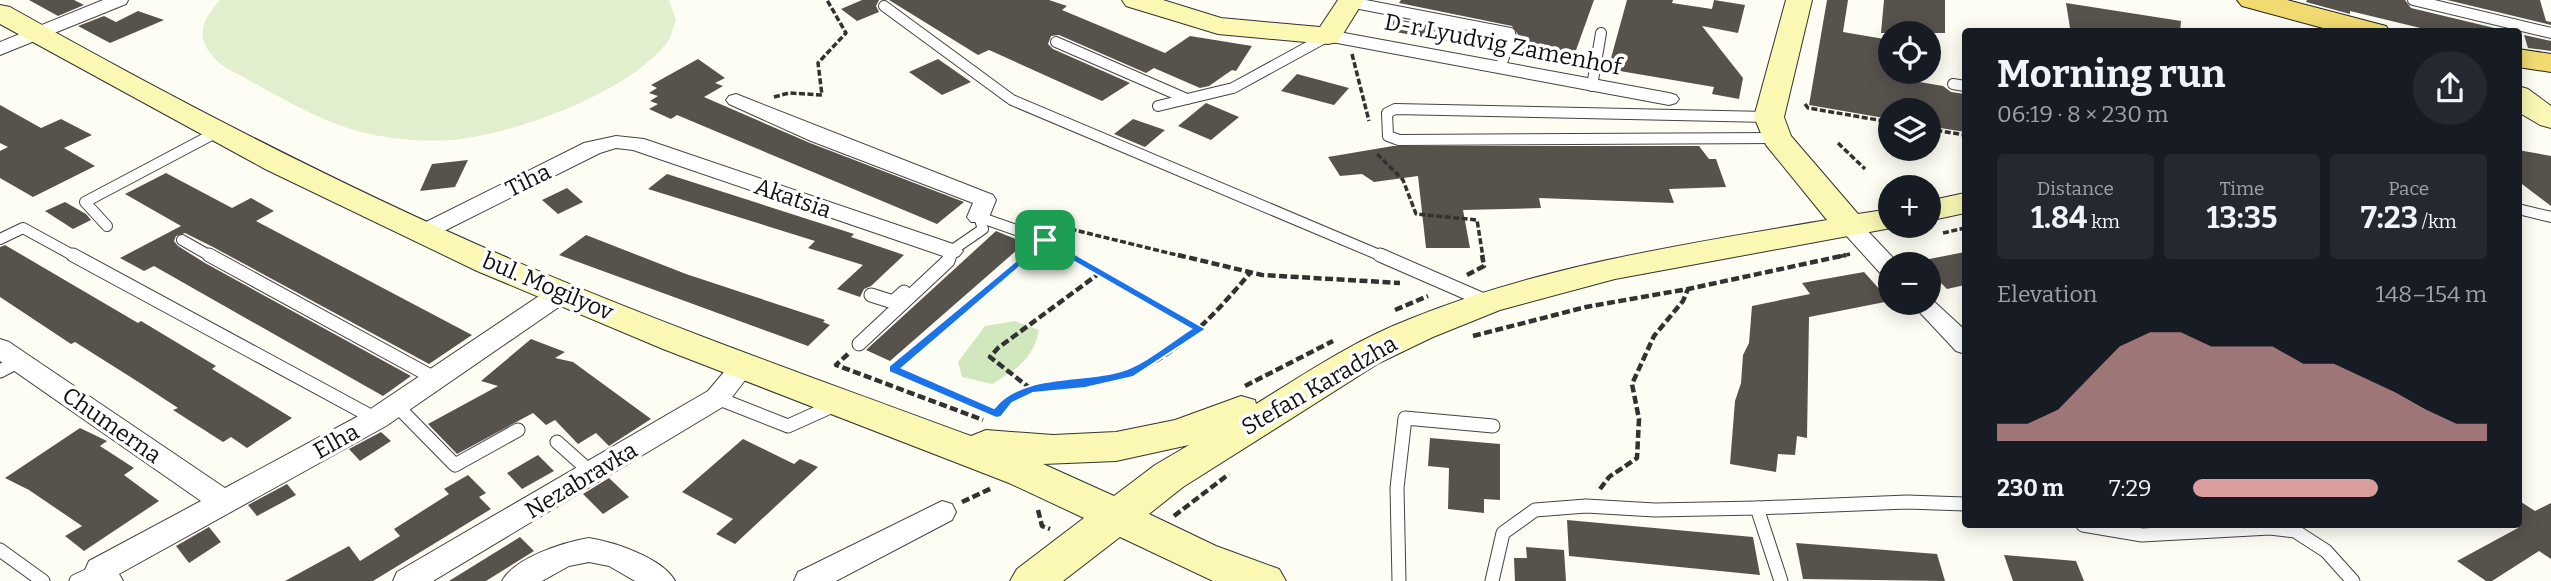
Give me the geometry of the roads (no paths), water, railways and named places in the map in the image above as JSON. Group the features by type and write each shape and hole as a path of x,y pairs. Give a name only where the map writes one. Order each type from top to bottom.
{"main road":[{"path":"2252,0 2372,28"},
{"path":"2305,13 2335,28"},
{"path":"2305,13 2360,28"},
{"path":"2522,59 2551,66"},
{"path":"2522,63 2551,66"},
{"path":"2522,80 2551,78"}],"street":[{"path":"0,49 119,0"},
{"path":"1135,0 1218,26 1338,38 1351,1"},
{"path":"1798,0 1773,128 1878,256"},
{"name":"bul. Mogilyov","path":"0,13 219,131 424,232 560,294 1026,474 1116,514 1161,541 1264,581"},
{"name":"D-r Lyudvig Zamenhof","path":"1338,38 1669,99"},
{"path":"2522,99 2551,119"},
{"path":"741,101 819,136 985,200 979,217"},
{"path":"2522,120 2551,133"},
{"path":"2522,131 2551,133"},
{"name":"Tiha","path":"424,232 592,148 616,142 636,144"},
{"name":"Akatsia","path":"636,144 951,251"},
{"path":"1941,219 1962,205"},
{"name":"Stefan Karadzha","path":"1032,581 1116,514 1352,345 1420,328 1488,302 1614,268 1861,238 1878,227"},
{"name":"Elha","path":"95,577 386,412 560,294"},
{"path":"1935,315 1962,342"},
{"path":"935,439 1060,452 1144,443 1206,426 1352,345"},
{"name":"Chumerna","path":"6,360 224,502"},
{"name":"Nezabravka","path":"408,581 593,474 717,398 743,366"},
{"path":"809,581 942,512"},
{"path":"517,581 544,564 570,553 595,549 620,556 660,581"}],"lane":[{"path":"2413,0 2551,33"},
{"path":"1351,1 1510,33 1511,38 1500,68"},
{"path":"884,6 1012,100 1317,227 1488,302"},
{"path":"1592,86 1601,33"},
{"path":"1158,106 1233,88 1338,38"},
{"path":"1056,42 1187,99"},
{"path":"1952,84 1962,86"},
{"path":"1395,109 1773,128 1399,140 1388,136 1387,113 1395,109"},
{"path":"107,226 85,202 219,131"},
{"path":"2522,210 2551,217"},
{"path":"979,217 1045,240"},
{"path":"871,295 893,302 951,251 983,229 979,217"},
{"path":"0,239 23,228 386,412 455,465 518,430"},
{"path":"182,240 436,379"},
{"path":"859,344 948,261 951,251"},
{"path":"717,398 788,426 840,402"},
{"path":"1399,581 1397,488 1405,418 1493,426"},
{"path":"557,442 593,474"},
{"path":"1492,581 1503,533 1535,510 1586,506 1656,510 1907,502 1962,504"},
{"path":"1757,508 1781,581"},
{"path":"2103,528 2142,534 2270,528 2295,531 2326,551 2353,581"},
{"path":"0,550 43,581"}]}
